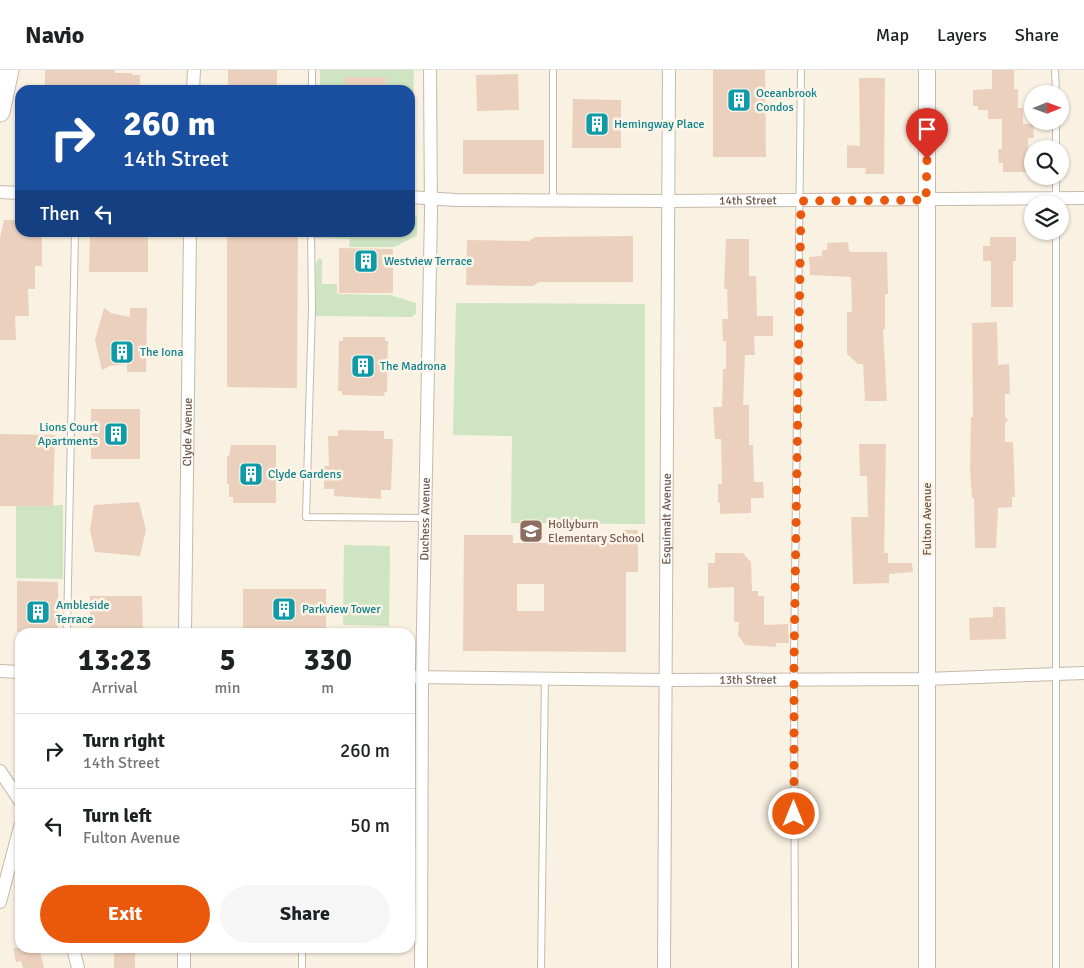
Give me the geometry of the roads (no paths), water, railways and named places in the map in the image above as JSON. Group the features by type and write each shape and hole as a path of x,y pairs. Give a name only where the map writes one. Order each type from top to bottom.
{"main road":[{"path":"0,112 9,70"}],"street":[{"path":"193,85 194,70"},
{"name":"Duchess Avenue","path":"420,968 416,677 426,518 430,70"},
{"name":"Esquimalt Avenue","path":"664,968 669,70"},
{"name":"Fulton Avenue","path":"927,70 927,968"},
{"path":"0,192 15,193"},
{"name":"14th Street","path":"415,197 668,201 1024,201"},
{"name":"14th Street","path":"1069,200 1084,198"},
{"name":"Clyde Avenue","path":"185,628 190,237"},
{"path":"0,672 15,672"},
{"name":"13th Street","path":"416,677 666,680 927,679 1084,673"},
{"path":"0,771 15,794"},
{"path":"0,902 15,846"},
{"path":"74,953 78,968"},
{"path":"184,953 184,968"}],"lane":[{"path":"312,70 312,85"},
{"path":"553,70 553,200"},
{"path":"795,968 794,679 801,201 801,70"},
{"path":"1056,70 1056,85"},
{"path":"67,628 75,237"},
{"path":"311,237 312,308 306,517 426,518"},
{"path":"1056,240 1056,968"},
{"path":"541,968 545,678"},
{"path":"302,953 302,968"}],"place":[{"name":"Oceanbrook Condos","path":"739,100"},
{"name":"Hemingway Place","path":"597,124"},
{"name":"Westview Terrace","path":"366,261"},
{"name":"The Iona","path":"122,352"},
{"name":"The Madrona","path":"363,366"},
{"name":"Lions Court Apartments","path":"116,434"},
{"name":"Clyde Gardens","path":"251,474"},
{"name":"Hollyburn Elementary School","path":"531,531"},
{"name":"Parkview Tower","path":"284,609"},
{"name":"Ambleside Terrace","path":"38,612"}]}
